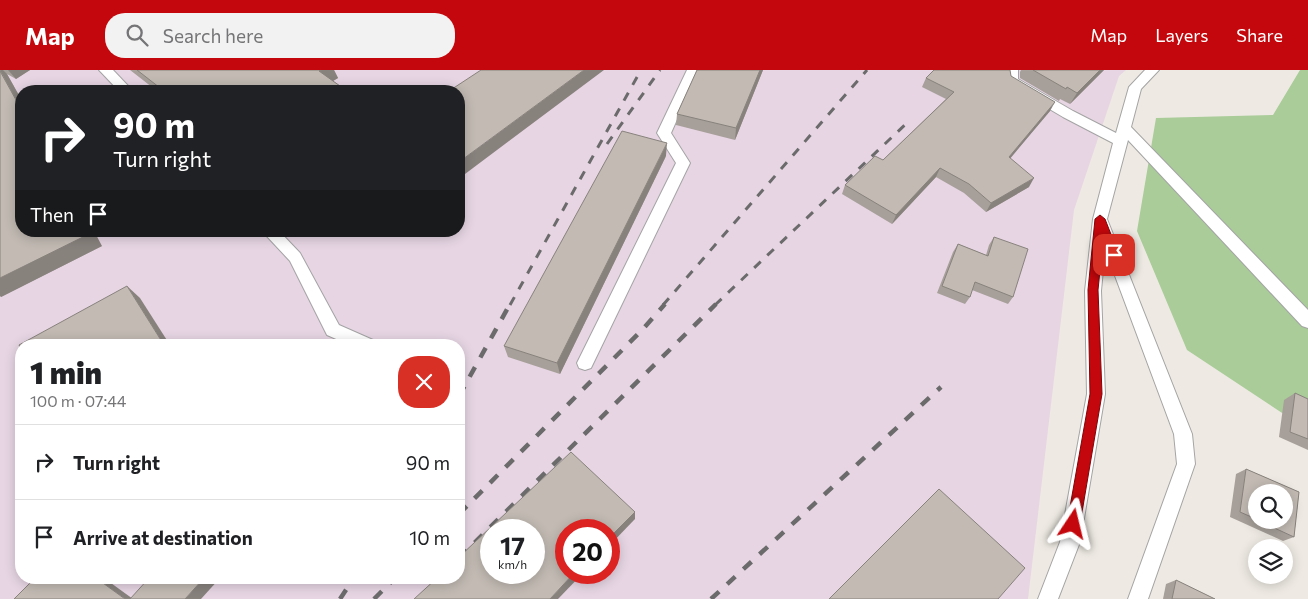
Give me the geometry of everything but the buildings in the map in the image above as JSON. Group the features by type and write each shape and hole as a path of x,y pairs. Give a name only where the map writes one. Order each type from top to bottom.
{"lane":[{"path":"105,70 121,85"},
{"path":"585,363 684,163 664,133 693,70"},
{"path":"1012,70 1012,81 1068,114 1122,134 1308,321"},
{"path":"1048,599 1070,542 1096,394 1093,290 1100,219 1135,87 1152,70"},
{"path":"1100,219 1183,434 1186,464 1138,599"},
{"path":"275,237 295,257 333,330 353,339"}],"shaded area":[{"path":"0,70 1126,70 1119,76 1074,210 1028,599 0,599"}],"green space":[{"path":"1300,70 1308,70 1308,430 1187,350 1137,231 1156,118 1273,115"}],"railway":[{"path":"510,305 641,70"},
{"path":"607,144 660,70"},
{"path":"663,305 867,70"},
{"path":"715,305 909,121"},
{"path":"465,385 510,304"},
{"path":"465,508 642,330 665,304"},
{"path":"465,552 716,304"},
{"path":"711,599 941,387"},
{"path":"340,599 350,584"},
{"path":"374,599 389,584"}],"route":[{"path":"1073,524 1096,394 1093,290 1100,219 1114,255"}]}
